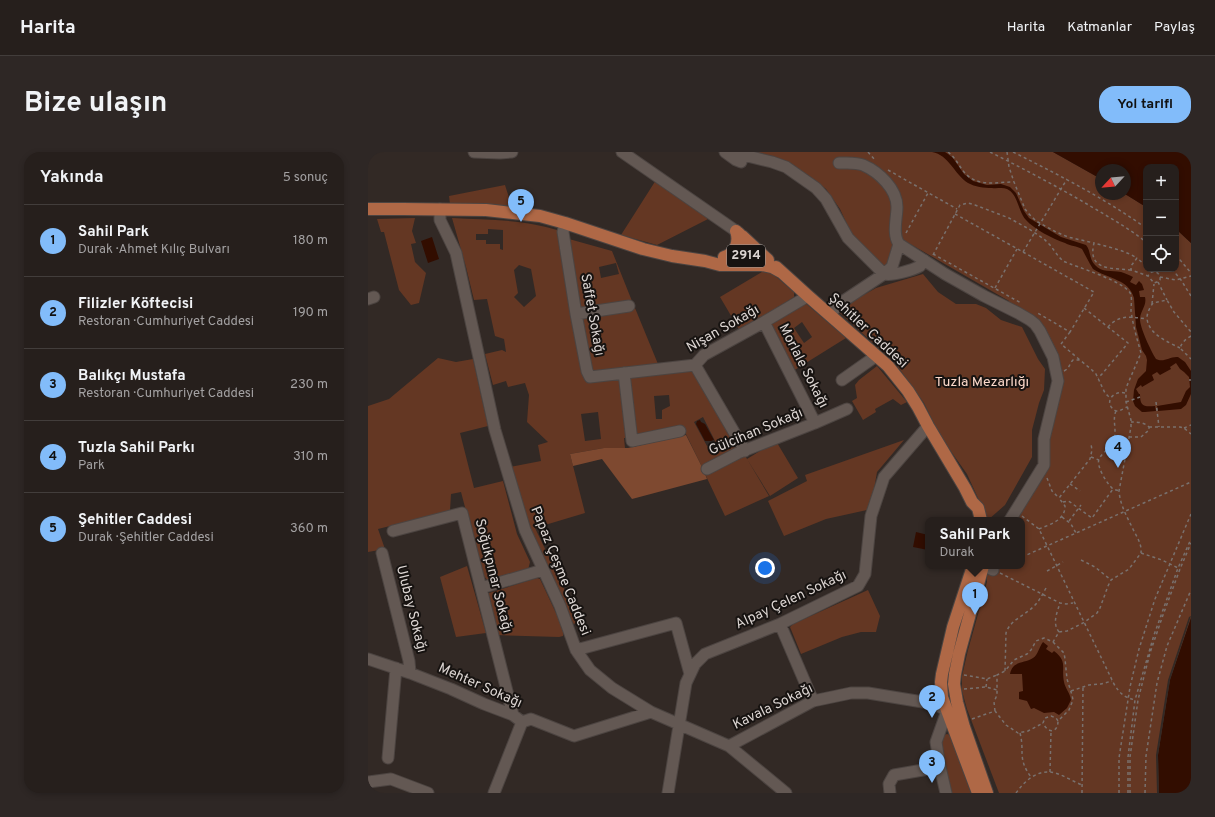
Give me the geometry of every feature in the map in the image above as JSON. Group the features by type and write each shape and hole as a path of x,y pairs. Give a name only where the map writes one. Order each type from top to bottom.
{"main road":[{"name":"Şehitler Caddesi","path":"368,210 440,209 486,210 516,213 540,216 642,249 678,257 716,264 758,256 768,260 888,366 908,391 918,407 972,502 978,508 980,517"},
{"path":"739,233 746,245 744,259"},
{"path":"739,233 768,260"},
{"path":"726,261 728,256 733,252 739,233"},
{"name":"Şehitler Caddesi","path":"744,259 781,272"},
{"path":"972,502 972,517"},
{"path":"972,569 953,627 942,674 942,697 964,727 987,793"},
{"path":"978,793 955,730 953,710 955,674 959,654 986,569"}],"street":[{"path":"474,152 512,152"},
{"path":"622,152 739,233"},
{"path":"724,152 736,160 772,168 798,176"},
{"path":"735,152 786,167 816,188 821,193 848,238 884,274 896,274 928,259"},
{"path":"839,163 855,163 863,165 875,172 887,183 897,202 896,237 928,259 950,277 1030,320 1035,324 1047,343 1053,357 1058,380 1044,439 1044,465 1012,516"},
{"name":"Papaz Çeşme Caddesi","path":"440,209 440,220 456,253 495,430 525,530 560,606 576,650 590,670 612,688 652,712 729,746 786,793"},
{"name":"Saffet Sokağı","path":"565,223 563,232 587,371 590,377 624,373"},
{"path":"829,315 839,304 892,267 901,241"},
{"path":"928,259 945,281 1028,326 1034,333 1049,365 1052,381 1039,435 1039,458 1003,517"},
{"name":"Nişan Sokağı","path":"624,373 695,365 704,355 808,296"},
{"path":"576,314 629,306"},
{"name":"Morlale Sokağı","path":"764,322 816,424"},
{"path":"842,380 876,356"},
{"path":"695,365 745,451"},
{"path":"624,373 632,441 680,431"},
{"name":"Gülcihan Sokağı","path":"707,469 738,453 816,424 847,409"},
{"name":"Alpay Çelen Sokağı","path":"668,793 686,684 695,664 705,654 780,624 858,586 866,574 871,516 884,477 928,426"},
{"name":"Soğukpınar Sokağı","path":"393,531 462,513 481,588 518,718"},
{"name":"Ulubay Sokağı","path":"382,553 407,654 410,673"},
{"path":"481,588 543,570"},
{"path":"576,650 676,623 690,674"},
{"path":"780,624 813,701"},
{"path":"368,659 396,668 388,758"},
{"name":"Mehter Sokağı","path":"396,668 451,689 518,718 531,719 574,736 652,712"},
{"name":"Kavala Sokağı","path":"729,746 813,701 851,693 868,693 935,704 953,710"},
{"path":"946,793 936,742 953,710"},
{"path":"494,793 518,718"},
{"path":"890,793 890,784 894,775 940,766"},
{"path":"368,782 391,779 428,793"}],"path":[{"path":"868,152 878,163"},
{"path":"948,152 972,179 991,183 1014,182"},
{"path":"990,152 1061,188 1114,220 1143,240"},
{"path":"1007,152 1014,182 1028,214 1036,221 1061,234 1129,254 1143,263"},
{"path":"1013,152 1067,179 1125,213 1143,226"},
{"path":"887,169 957,210"},
{"path":"1023,252 1067,179"},
{"path":"901,241 928,193"},
{"path":"1025,305 995,288 928,259 960,205 968,203 975,204 1009,218 1035,233 1050,245 1058,257 1063,261 1107,278 1125,287 1131,294 1132,317 1141,353 1126,388 1125,394 1126,407 1130,422 1129,437 1119,491 1120,500 1124,511 1139,541 1141,553 1129,569 1111,580 1100,608 1092,617 1067,631 1059,632"},
{"path":"955,214 1094,292 1061,344 1092,370 1098,378 1105,393 1111,398"},
{"path":"1094,244 1092,252 1095,261 1099,265 1107,268 1131,270 1148,276 1154,283"},
{"path":"995,288 1017,249"},
{"path":"1131,270 1131,266 1137,258"},
{"path":"1179,259 1191,273"},
{"path":"1148,276 1151,272"},
{"path":"1156,272 1160,277 1170,280 1181,280 1191,276"},
{"path":"1174,272 1191,296"},
{"path":"1160,277 1158,282 1167,300 1174,312 1191,332"},
{"path":"1154,283 1158,282"},
{"path":"1154,283 1152,304 1147,318 1151,327 1159,337 1180,348 1191,359"},
{"path":"1152,304 1167,300"},
{"path":"1084,308 1128,343 1098,378"},
{"path":"1031,309 1070,332"},
{"path":"1108,328 1111,323 1117,319 1132,317 1147,318"},
{"path":"1180,348 1184,340 1191,336"},
{"path":"1062,371 1065,371 1068,368 1070,362 1073,360 1080,360"},
{"path":"1116,411 1110,406 1109,402 1111,398 1120,392 1125,394"},
{"path":"1126,402 1140,397"},
{"path":"1156,402 1159,427"},
{"path":"1116,411 1126,407"},
{"path":"1116,411 1114,417 1115,430 1112,444 1099,460 1099,466 1113,489 1119,491"},
{"path":"1130,422 1143,423 1149,427 1174,426 1184,428 1191,434"},
{"path":"1184,428 1191,425"},
{"path":"1129,437 1141,437 1147,433 1149,427"},
{"path":"1060,498 1091,456 1091,444"},
{"path":"1112,444 1120,448 1127,449"},
{"path":"1091,456 1099,460"},
{"path":"1039,530 1062,517 1065,511 1064,502 1052,491 1045,476 1040,471"},
{"path":"1025,556 1191,482"},
{"path":"1070,484 1080,491"},
{"path":"1064,502 1070,502 1092,518 1113,489"},
{"path":"1068,521 1081,505"},
{"path":"1119,793 1119,758 1128,698 1139,649 1155,599 1191,514"},
{"path":"1012,516 1023,517"},
{"path":"1062,517 1068,521 1076,533"},
{"path":"1025,519 1039,530 1112,681 1121,694 1128,698 1137,700"},
{"path":"1129,793 1128,757 1137,700 1152,641 1191,539"},
{"path":"1179,568 1191,543"},
{"path":"1141,553 1179,568"},
{"path":"1081,560 1094,567 1111,580"},
{"path":"1047,570 1063,562"},
{"path":"991,569 1060,603 1074,603"},
{"path":"1005,671 1006,634 1008,628 1010,624 1035,606 1046,588"},
{"path":"1146,793 1146,756 1157,683 1167,646 1191,590"},
{"path":"1059,632 1055,624 1060,603"},
{"path":"1053,642 1059,632"},
{"path":"960,675 987,679 1005,671 1014,660 1027,654 1036,641 1044,638 1053,642 1064,653 1066,658 1067,679 1073,700 1070,710 1058,720 1056,729 1051,731"},
{"path":"997,675 998,690 994,702 995,711 1006,726 1020,733 1043,724 1045,718 1051,716 1058,720"},
{"path":"986,687 987,679"},
{"path":"1071,691 1083,686 1112,681"},
{"path":"1082,793 1083,686"},
{"path":"960,690 986,687 998,690"},
{"path":"968,720 995,711"},
{"path":"1043,724 1046,729 1051,731"},
{"path":"1050,772 1051,731"},
{"path":"1020,733 1023,765 1031,777"},
{"path":"1016,793 1024,782 1031,777 1050,772 1082,785"}],"green space":[{"path":"738,152 1053,152 1095,176 1095,200 1131,200 1131,198 1143,205 1143,272 1179,272 1179,232 1191,243 1191,618 1170,680 1158,755 1159,793 999,793 967,709 962,691 962,676 987,582 987,569 1025,569 1025,517 1019,517 1046,460 1059,381 1043,332 1007,304 1009,301 905,241 895,242 893,259 885,267 853,237 840,209 826,189 808,175 786,164"},
{"path":"656,180 710,218 657,245 621,235"},
{"path":"505,185 512,207 450,204 449,196"},
{"path":"415,218 412,231 416,243 411,244 415,262 426,273 419,303 411,305 399,290 384,232 381,232 377,219"},
{"path":"452,218 518,222 544,226 557,230 583,376 586,382 622,378 628,438 624,438 625,448 604,448 570,454 585,513 535,528 570,601 578,623 572,624 529,530 510,467 541,461 538,445 548,442 527,422 529,395 525,383 508,387 506,381 493,385 485,354 502,350 506,352 504,339 495,336 487,299 474,300","holes":["488,229 503,230 503,250 500,249 500,244 486,244 486,240 476,240 476,234 488,234","519,265 531,269 536,296 524,307 514,297 518,293 514,270","598,412 601,439 585,441 581,414"]},
{"path":"569,239 612,251 632,301 581,308","holes":["616,263 619,274 601,278 599,267"]},
{"path":"767,269 794,292 794,297 740,331 720,297"},
{"name":"Tuzla Mezarlığı","path":"923,274 938,292 956,304 976,304 986,308 1001,320 1022,327 1038,359 1045,369 1044,390 1032,430 1032,457 1005,505 991,517 987,517 967,474 940,436 924,403 895,363 840,313 846,305 876,288"},
{"path":"803,301 846,338 793,371 767,322","holes":["802,322 812,337 804,343 794,328"]},
{"path":"635,308 658,364 591,372 581,316"},
{"path":"438,358 456,362 473,359 488,426 460,433 474,488 503,481 517,534 530,562 528,570 488,581 483,575 461,492 451,494 450,511 378,529 385,549 368,552 368,406 389,399"},
{"path":"877,366 907,402 901,405 893,399 875,409 876,412 863,420 852,401 857,398 855,385"},
{"path":"694,368 738,445 734,452 702,467 683,428 636,438 628,376","holes":["669,395 670,406 662,410 662,419 656,419 654,396","703,417 715,441 707,446 694,422"]},
{"path":"904,440 877,472 871,507 867,510 826,519 784,536 768,501 807,481 805,475"},
{"path":"776,441 798,478 770,496 747,459"},
{"path":"744,454 769,496 725,516 705,474"},
{"path":"467,566 486,633 456,637 440,577"},
{"path":"537,578 540,579 564,630 563,636 496,635 486,597 489,593"},
{"path":"868,590 880,616 876,632 861,632 842,637 801,654 790,627 793,624"},
{"path":"947,734 950,735 971,793 951,793 941,739 942,736"}],"shaded area":[{"path":"932,152 945,152 948,154 953,158 964,174 973,181 987,185 1001,184 1010,187 1016,193 1024,211 1029,218 1061,237 1086,245 1093,263 1098,268 1127,274 1133,277 1130,282 1136,285 1139,281 1144,290 1139,291 1140,297 1145,297 1145,305 1140,318 1141,327 1156,359 1164,360 1172,357 1178,357 1185,362 1191,371 1191,394 1186,405 1181,409 1158,411 1157,406 1181,402 1186,391 1190,387 1189,377 1176,363 1170,367 1171,369 1160,375 1157,372 1152,375 1154,380 1142,387 1141,385 1136,389 1140,394 1143,405 1155,406 1156,411 1142,412 1135,406 1133,401 1134,390 1138,379 1146,371 1147,360 1142,350 1136,327 1134,298 1128,287 1123,283 1093,269 1082,249 1049,236 1029,223 1023,216 1011,191 1005,188 983,187 968,183 943,157"},
{"path":"1053,152 1191,152 1191,243 1179,232 1179,164 1143,164 1143,205 1131,198 1131,164 1095,164 1095,176"},
{"path":"432,237 439,259 428,263 421,241"},
{"path":"700,420 705,424 714,440 705,441 696,424 697,421"},
{"path":"686,435 707,479 632,499 602,459 573,466 570,454 604,448 628,448"},
{"path":"916,532 925,534 925,549 913,547"},
{"path":"1191,618 1191,793 1159,793 1158,755 1170,680"},
{"path":"1043,642 1048,646 1046,649 1052,653 1054,651 1063,662 1064,682 1071,700 1067,708 1059,715 1054,712 1044,713 1034,708 1031,709 1027,701 1019,699 1019,692 1023,691 1022,674 1010,674 1011,670 1016,664 1035,657"}],"pier":[{"path":"1191,616 1170,680 1158,755 1159,793 1157,793 1156,755 1168,680 1189,617"}],"place":[{"name":"Şehitler Caddesi","path":"521,222"},
{"name":"Tuzla Sahil Parkı","path":"1118,468"},
{"name":"Sahil Park","path":"975,615"},
{"name":"Filizler Köftecisi","path":"932,718"},
{"name":"Balıkçı Mustafa","path":"932,783"}]}
